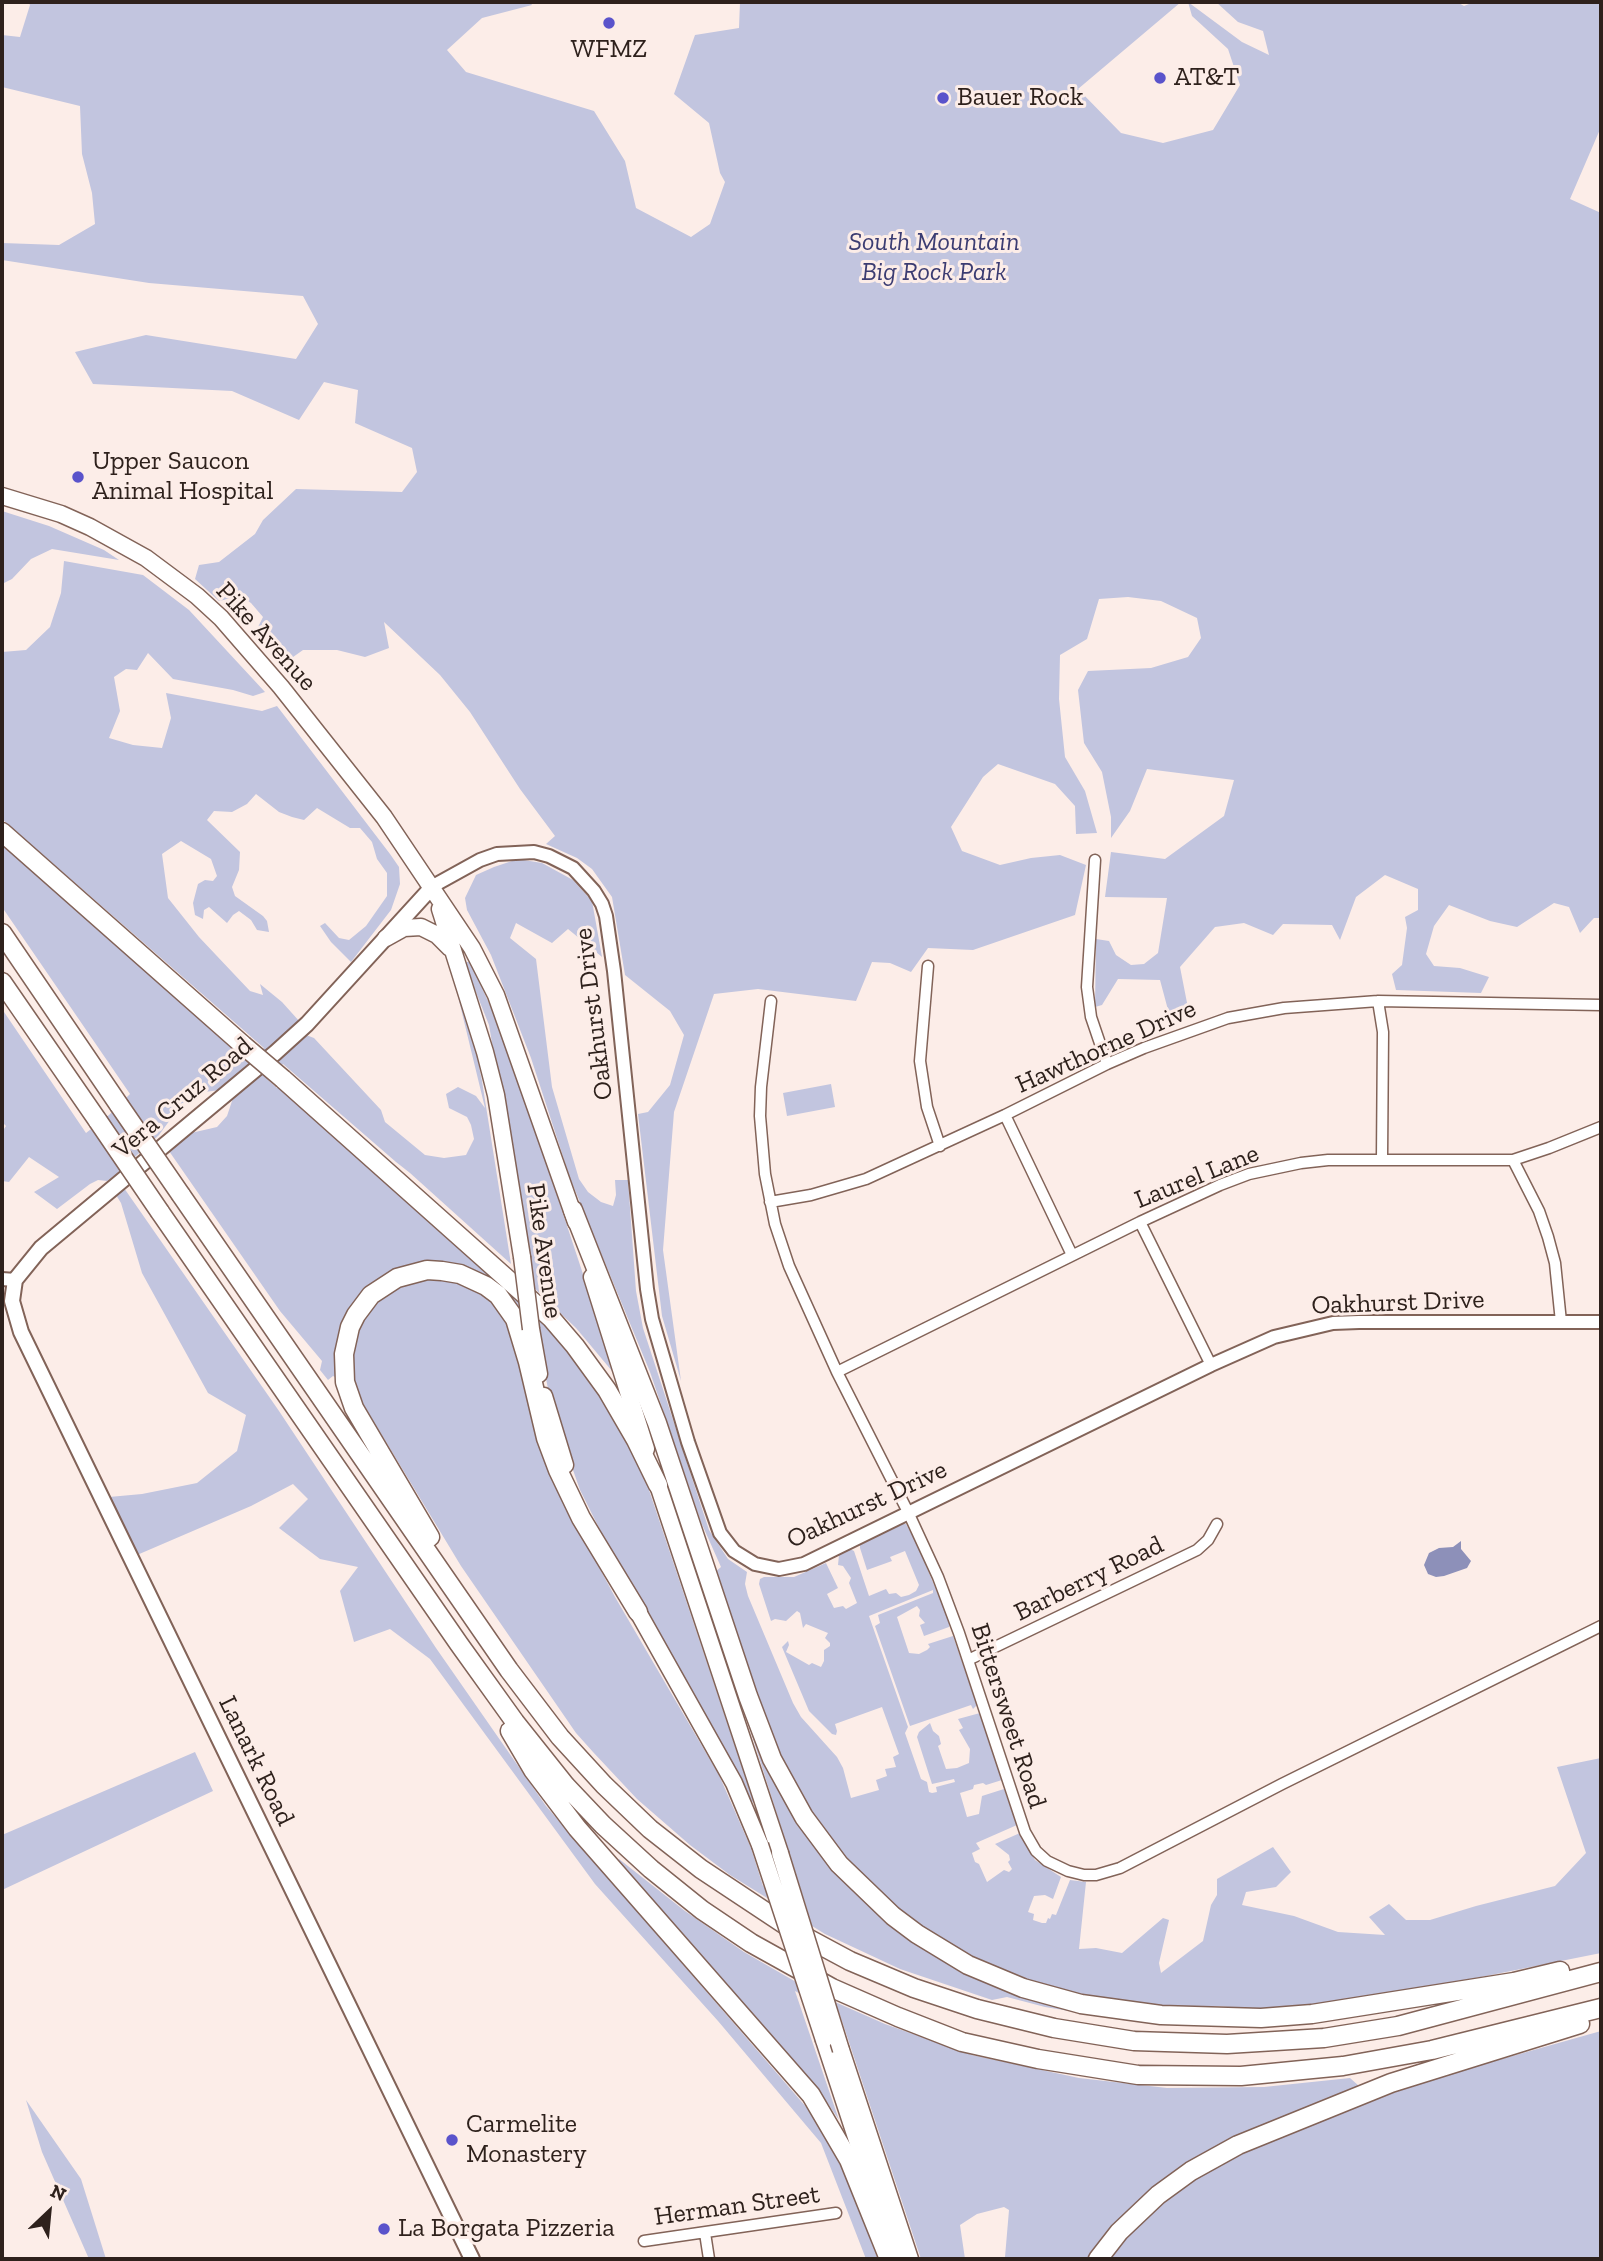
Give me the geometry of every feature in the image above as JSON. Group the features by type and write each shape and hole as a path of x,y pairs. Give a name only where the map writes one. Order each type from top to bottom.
{"highway":[{"path":"2,832 551,1318 607,1390 658,1485"},
{"path":"2,933 509,1670 560,1737 604,1785 650,1829 701,1869 796,1932 850,1961 914,1988 977,2009 1055,2028 1134,2041 1227,2044 1324,2038 1398,2026 1601,1972"},
{"path":"2,982 515,1722 566,1786 603,1825 702,1910 751,1943 832,1988 962,2042 1038,2059 1138,2075 1241,2076 1343,2066 1388,2059 1601,2008"},
{"path":"573,1210 657,1423 748,1696 772,1759 804,1817 839,1864 870,1896 917,1934 968,1965 1052,1997 1110,2009 1211,2018 1274,2017 1337,2011 1514,1982 1601,1962"},
{"path":"509,1670 354,1408 345,1382 344,1354 350,1327 372,1295 397,1278 427,1270 460,1274 486,1286 507,1306 515,1319 546,1438 558,1470 586,1527 638,1612"},
{"path":"459,1644 533,1770 577,1828 811,2095 849,2160 889,2259"},
{"path":"1098,2259 1119,2232 1158,2195 1191,2171 1238,2145 1391,2082 1601,2017"}],"main road":[{"name":"Pike Avenue","path":"2,496 61,514 118,541 172,576 213,611 282,687 384,817 472,948 496,995 573,1210 599,1302 910,2259"},
{"name":"Pike Avenue","path":"433,887 496,1095 531,1329 559,1449 573,1484 638,1612 734,1783 760,1845 896,2259"},
{"path":"386,938 433,887"},
{"path":"386,938 404,928 421,927 437,935 455,955"},
{"name":"Vera Cruz Road","path":"8,1280 41,1248 275,1054 307,1024 386,938"},
{"name":"Lanark Road","path":"8,1280 21,1332 472,2259"}],"street":[{"name":"Oakhurst Drive","path":"433,887 480,860 497,854 513,851 534,852 549,856 573,869 590,885 602,904 614,971 652,1319 688,1442 715,1520 726,1543 744,1559 755,1564 768,1568 793,1567 1274,1337 1333,1323 1601,1322"},
{"path":"1095,860 1087,987 1091,1017 1107,1064"},
{"path":"928,965 920,1061 927,1107 940,1146"},
{"name":"Bittersweet Road","path":"771,1001 761,1087 761,1145 769,1202 789,1266 837,1372 908,1512 941,1586 1024,1832 1030,1843 1047,1861 1074,1873 1096,1875 1120,1868 1601,1626"},
{"path":"1378,1001 1383,1032 1382,1158"},
{"name":"Hawthorne Drive","path":"769,1202 811,1195 857,1182 940,1146 1107,1064 1194,1030 1256,1012 1378,1001 1520,1006 1601,1005"},
{"path":"1005,1115 1072,1255"},
{"name":"Laurel Lane","path":"837,1372 1140,1222 1249,1174 1301,1163 1382,1158 1513,1160 1601,1127"},
{"path":"1513,1160 1539,1211 1548,1237 1555,1263 1561,1322"},
{"path":"1140,1222 1211,1365"},
{"name":"Barberry Road","path":"968,1660 1197,1549 1208,1540 1217,1524"},
{"name":"Herman Street","path":"644,2241 836,2213"},
{"path":"705,2233 709,2259"}],"green space":[{"name":"South Mountain Big Rock Park","path":"28,2 530,2 532,5 482,18 447,50 466,72 594,111 625,161 636,208 691,237 710,224 725,182 720,173 709,123 674,94 695,35 739,28 740,2 1181,2 1078,89 1121,133 1163,143 1213,130 1240,85 1228,49 1192,16 1188,2 1242,42 1269,55 1263,31 1238,22 1216,2 1457,2 1464,6 1474,2 1601,2 1601,127 1570,199 1601,213 1601,918 1594,918 1580,933 1569,907 1554,903 1517,927 1490,921 1449,905 1434,926 1426,954 1434,966 1460,968 1489,977 1481,993 1396,990 1392,974 1402,965 1407,928 1405,917 1418,910 1418,889 1385,875 1356,897 1340,940 1332,925 1283,924 1273,935 1244,923 1215,927 1180,967 1189,1013 1171,1021 1160,980 1118,979 1102,1005 1095,1007 1096,939 1109,941 1116,955 1131,965 1144,964 1158,953 1167,898 1105,897 1111,852 1165,859 1224,816 1234,780 1147,769 1130,811 1111,838 1111,817 1102,772 1084,743 1078,690 1088,671 1151,668 1188,657 1201,638 1197,618 1161,601 1128,597 1099,599 1087,639 1060,655 1059,699 1065,757 1085,791 1097,833 1076,834 1075,806 1055,784 998,764 983,777 951,827 962,851 1000,865 1060,855 1086,865 1075,915 973,950 928,948 911,972 890,963 872,962 856,1001 758,989 714,994 674,1112 663,1250 681,1381 662,1316 638,1114 648,1112 670,1085 684,1035 670,1011 625,975 612,897 592,869 577,858 546,844 555,836 520,789 470,712 440,675 384,622 389,648 365,657 337,650 303,650 286,662 256,631 263,617 251,603 241,596 219,601 195,579 199,565 219,562 255,534 263,520 296,489 402,492 417,472 412,448 355,423 358,390 324,382 299,420 232,391 93,384 75,352 146,335 296,359 318,324 303,296 149,283 2,260 2,243 59,245 95,224 92,193 82,154 80,106 2,87 2,35 20,37 30,5"},
{"path":"2,511 49,526 104,550 119,560 52,549 31,559 12,579 2,584"},
{"path":"64,561 143,575 189,610 265,692 253,696 173,679 148,653 137,670 126,669 114,677 120,711 109,738 133,745 162,748 171,718 166,693 262,711 277,706 399,867 400,884 391,910 351,962 331,942 320,926 325,923 339,938 349,940 366,926 387,896 387,873 377,859 372,842 360,828 350,828 317,808 304,820 292,817 279,812 256,794 247,804 232,812 214,811 207,820 240,852 239,870 232,887 235,896 263,916 269,932 257,930 251,920 239,911 227,923 209,907 204,910 203,919 195,915 193,903 198,884 205,880 213,881 217,876 211,859 181,841 162,854 168,898 199,937 250,991 263,995 260,984 282,1002 300,1022 220,1090 197,1093 181,1105 159,1135 115,1175 107,1181 98,1180 90,1184 57,1209 34,1192 59,1177 29,1157 9,1182 2,1181 2,1132 6,1126 2,1122 2,1009 86,1133 130,1094 2,907 2,842 248,1062 264,1048 2,819 2,652 26,650 50,627 61,593"},
{"path":"518,859 542,863 573,880 592,901 602,957 568,929 552,943 516,923 510,938 536,959 552,1087 579,1179 588,1192 601,1202 613,1206 616,1195 615,1180 628,1180 636,1291 643,1328 709,1530 728,1559 747,1572 745,1584 748,1596 793,1703 801,1717 837,1757 843,1768 851,1798 879,1790 876,1780 887,1776 885,1769 896,1767 893,1757 899,1754 882,1707 835,1724 836,1735 809,1711 782,1647 788,1641 786,1652 809,1665 812,1663 821,1667 824,1650 830,1646 825,1638 828,1633 806,1624 803,1628 800,1613 797,1611 786,1621 771,1621 759,1584 760,1579 794,1577 826,1563 838,1588 827,1594 834,1608 843,1606 846,1609 857,1603 849,1583 851,1578 843,1566 838,1565 839,1555 850,1549 854,1551 869,1596 886,1589 889,1594 896,1593 901,1597 909,1595 916,1591 919,1585 905,1551 890,1557 892,1561 867,1570 860,1548 860,1543 906,1524 950,1623 949,1627 924,1636 920,1625 925,1623 919,1616 920,1610 917,1606 897,1617 909,1653 919,1654 930,1647 928,1644 953,1636 977,1705 973,1709 971,1705 910,1726 875,1626 880,1623 878,1615 933,1593 933,1590 869,1616 908,1727 905,1733 921,1779 927,1782 929,1792 932,1793 937,1792 936,1787 955,1782 954,1779 932,1784 917,1737 919,1732 930,1723 939,1736 941,1744 938,1746 946,1769 957,1768 969,1763 970,1749 959,1730 963,1728 958,1719 980,1713 1002,1780 986,1785 974,1785 973,1789 960,1793 967,1817 979,1814 982,1796 1004,1789 1017,1825 976,1843 980,1849 972,1853 975,1862 979,1864 987,1882 1004,1870 1009,1872 1012,1869 1008,1862 1009,1855 995,1844 1020,1833 1035,1860 1061,1877 1053,1899 1045,1895 1034,1896 1028,1912 1034,1914 1033,1920 1042,1923 1046,1923 1052,1914 1056,1915 1070,1880 1086,1882 1079,1949 1096,1948 1122,1953 1163,1918 1169,1920 1159,1963 1161,1973 1203,1941 1211,1905 1217,1895 1217,1879 1273,1847 1291,1872 1276,1887 1246,1892 1242,1905 1294,1916 1338,1932 1385,1935 1369,1917 1389,1904 1406,1920 1430,1920 1555,1886 1586,1853 1557,1767 1601,1758 1601,1953 1436,1986 1324,2003 1263,2009 1145,2004 1082,1995 1049,1987 975,1959 930,1933 892,1905 850,1864 817,1823 778,1756 715,1572 721,1567 701,1522 650,1372 570,1178 531,1058 491,955 467,910 465,898 476,875"},
{"path":"407,934 427,934 443,948 451,963 474,1042 482,1081 511,1264 283,1064 267,1079 544,1321 592,1378 626,1434 645,1478 754,1803 748,1798 725,1750 604,1538 580,1490 552,1410 540,1347 542,1342 539,1327 481,1274 459,1265 433,1261 405,1266 385,1274 366,1291 337,1378 333,1376 328,1380 320,1370 322,1361 280,1311 169,1151 191,1133 217,1127 227,1116 233,1098 306,1035 314,1038 381,1110 385,1122 425,1155 444,1158 466,1155 474,1139 471,1125 467,1117 449,1108 446,1094 458,1087 476,1096 485,1108 455,984 448,959 437,943 422,935 401,937"},
{"path":"464,962 470,962 505,1038 617,1377 576,1328 533,1287 489,1025"},
{"path":"831,1084 835,1107 787,1116 783,1093"},
{"path":"124,1188 279,1411 436,1648 546,1806 807,2108 839,2160 878,2259 866,2259 821,2143 718,2021 595,1884 430,1659 390,1629 354,1642 340,1591 358,1567 320,1559 279,1528 308,1499 293,1484 251,1506 137,1555 109,1497 142,1494 197,1483 237,1451 246,1415 208,1393 142,1273 121,1203 116,1195"},
{"path":"432,1276 471,1285 503,1314 513,1335 536,1430 554,1483 615,1597 719,1775 751,1848 763,1886 808,1912 748,1723 792,1814 857,1895 890,1923 916,1943 1113,2014 1112,2018 1045,2007 1007,1997 992,2000 900,1969 825,1934 730,1875 690,1845 637,1799 593,1752 576,1733 461,1566 360,1399 354,1383 351,1369 354,1334 368,1308 399,1284"},
{"path":"195,1752 213,1791 2,1890 2,1835"},
{"path":"619,1859 685,1911 744,1952 817,1994 885,2024 972,2055 1079,2078 1167,2088 1264,2087 1350,2078 1359,2086 1264,2124 1190,2162 1100,2245 1089,2259 992,2259 1005,2257 1009,2210 1004,2207 977,2214 960,2225 965,2259 921,2259 840,2015 795,1991 839,2120 822,2095 618,1862"},
{"path":"1601,2031 1601,2259 1108,2259 1139,2223 1179,2189 1223,2161 1445,2075"},
{"path":"26,2100 81,2179 106,2259 89,2259 42,2152"}],"shaded area":[{"path":"1461,1541 1461,1549 1471,1561 1467,1568 1444,1576 1428,1574 1424,1565 1429,1553 1439,1548 1453,1547"}],"place":[{"name":"WFMZ","path":"609,23"},
{"name":"AT&T","path":"1160,78"},
{"name":"Bauer Rock","path":"943,98"},
{"name":"Upper Saucon Animal Hospital","path":"78,477"},
{"name":"Carmelite Monastery","path":"452,2140"},
{"name":"La Borgata Pizzeria","path":"384,2229"}]}
